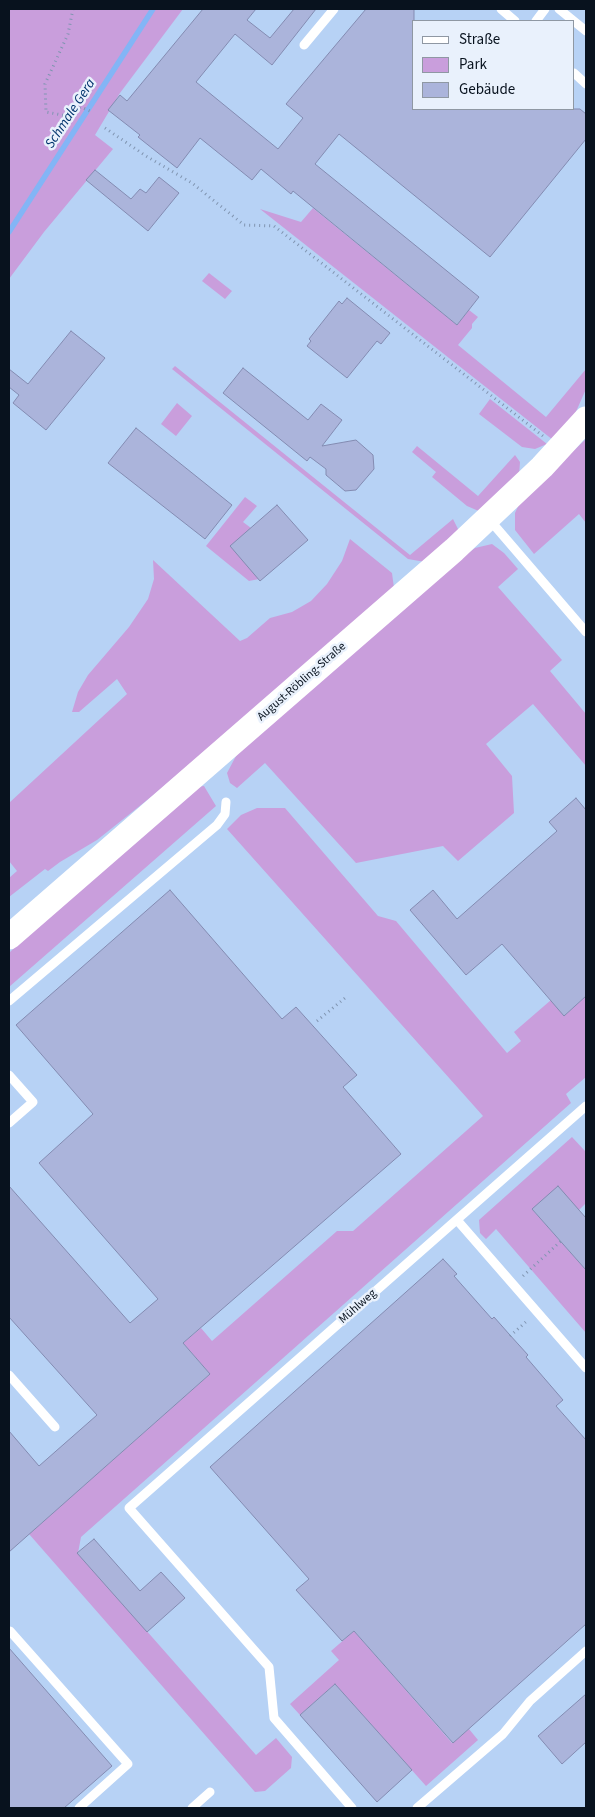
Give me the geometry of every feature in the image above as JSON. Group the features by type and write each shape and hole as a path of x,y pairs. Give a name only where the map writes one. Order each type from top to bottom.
{"street":[{"name":"August-Röbling-Straße","path":"9,937 454,550 560,448 586,419"}],"lane":[{"path":"304,45 334,9"},
{"path":"501,9 514,20"},
{"path":"537,20 545,9"},
{"path":"559,9 572,20"},
{"path":"575,22 586,31"},
{"path":"575,74 586,84"},
{"path":"488,518 586,632"},
{"path":"9,1001 217,825 225,814 226,802"},
{"path":"9,1075 33,1102 9,1123"},
{"name":"Mühlweg","path":"352,1808 274,1718 269,1667 129,1508 586,1106"},
{"path":"457,1220 586,1368"},
{"path":"9,1375 54,1427"},
{"path":"9,1633 10,1631 128,1764 79,1808"},
{"path":"417,1808 503,1734 530,1701 586,1651"},
{"path":"192,1808 210,1792"}],"path":[{"path":"73,9 68,34 45,84 46,112 67,116 82,107 92,112"},
{"path":"105,128 146,156 192,183 244,225 274,226 560,448"},
{"path":"317,1022 345,998"},
{"path":"514,1284 561,1242"},
{"path":"510,1336 538,1312"}],"green space":[{"path":"9,9 183,9 120,93 95,135 113,149 44,232 9,279"},
{"path":"313,208 457,325 469,310 478,317 472,324 472,328 458,345 546,417 586,369 586,389 575,414 553,440 260,209 301,222"},
{"path":"209,273 232,291 225,299 202,281"},
{"path":"175,366 410,555 453,519 459,531 425,562 408,559 172,369"},
{"path":"490,399 547,444 535,449 522,447 479,414"},
{"path":"177,403 192,416 176,436 161,424"},
{"path":"586,439 586,523 579,514 534,554 515,530 515,513 521,500"},
{"path":"417,446 478,496 515,455 520,462 519,476 481,512 467,506 432,477 436,472 412,452"},
{"path":"245,497 257,506 243,522 251,528 259,579 249,581 206,546"},
{"path":"350,539 392,573 394,588 156,793 97,840 48,871 45,869 9,897 9,878 17,871 9,861 9,803 127,694 117,679 79,712 72,712 78,692 88,675 129,627 148,599 154,579 153,560 240,641 247,638 270,618 292,612 311,601 327,584 342,561"},
{"path":"492,544 504,553 518,569 498,587 562,660 550,671 586,714 586,766 533,704 486,744 512,776 514,813 458,861 443,846 356,863 265,763 237,788 230,783 227,773 236,756 250,739 450,566 475,548"},
{"path":"204,786 216,806 9,987 9,953 195,787"},
{"path":"257,808 285,808 378,916 396,921 507,1053 521,1041 514,1032 551,1000 565,1015 586,996 586,1077 566,1094 571,1103 81,1537 78,1553 256,1755 276,1738 292,1757 291,1768 265,1791 255,1792 29,1534 210,1374 183,1343 201,1328 212,1341 337,1231 353,1231 483,1116 227,829 241,815"},
{"path":"572,1137 585,1151 585,1204 579,1210 532,1209 586,1270 586,1333 496,1229 486,1239 480,1233 479,1220"},
{"path":"354,1631 452,1743 469,1729 478,1740 426,1786 335,1684 300,1715 290,1704 339,1660 331,1651"}],"building":[{"path":"203,9 256,9 247,20 270,38 294,9 316,9 272,65 235,34 196,82 278,149 303,118 286,104 366,9 414,9 414,20 412,20 412,110 580,109 586,114 586,139 490,257 339,134 315,164 479,297 457,325 293,191 291,194 261,169 252,180 200,138 177,168 108,110 120,95 127,101"},
{"path":"95,170 131,199 140,189 146,193 159,177 179,193 148,231 86,180"},
{"path":"347,298 390,333 381,344 377,341 347,378 307,346 311,341 309,339 339,301 342,304"},
{"path":"71,331 105,358 46,430 13,403 19,395 9,387 9,369 28,384"},
{"path":"243,368 308,420 321,404 342,420 322,446 356,440 373,455 374,469 356,490 345,491 326,475 326,469 310,457 307,461 223,393"},
{"path":"136,428 232,505 205,539 108,463"},
{"path":"277,505 308,540 260,581 230,546"},
{"path":"576,798 586,810 586,996 564,1016 502,944 466,975 410,910 433,890 457,919 557,831 549,822"},
{"path":"170,890 282,1019 296,1007 357,1075 343,1087 401,1154 183,1343 210,1374 9,1552 9,1431 39,1466 97,1415 9,1317 9,1186 130,1323 158,1299 39,1163 93,1114 16,1025"},
{"path":"558,1186 586,1218 586,1270 532,1209"},
{"path":"443,1259 457,1274 454,1276 492,1319 494,1317 528,1355 526,1357 563,1400 556,1406 586,1440 586,1624 453,1743 354,1631 342,1641 296,1590 309,1579 210,1467"},
{"path":"94,1539 140,1591 161,1572 185,1598 147,1632 77,1553"},
{"path":"9,1648 112,1766 64,1808 9,1808"},
{"path":"335,1684 412,1770 377,1802 300,1715"},
{"path":"586,1694 586,1742 562,1764 538,1736"}],"waterway":[{"name":"Schmale Gera","path":"9,232 153,9"}]}
